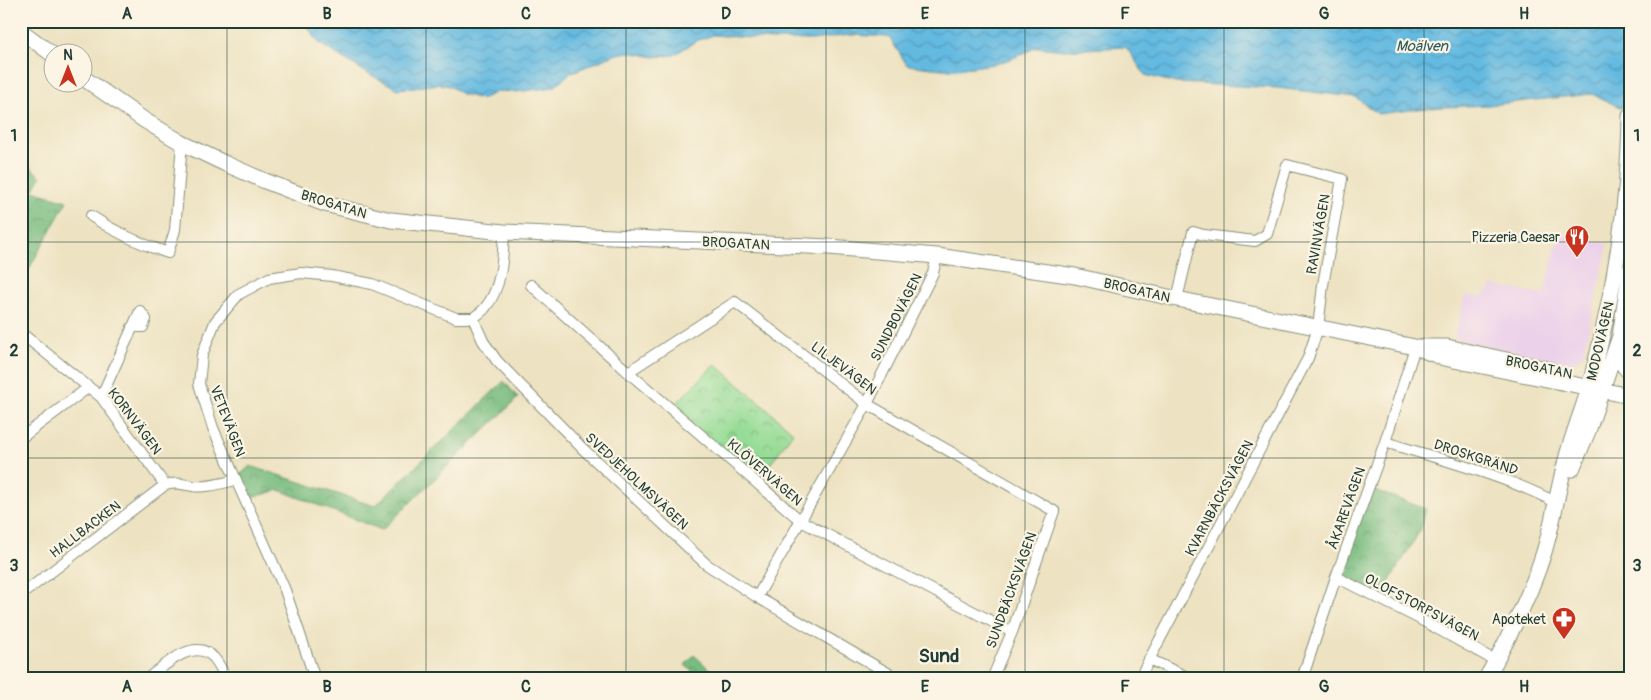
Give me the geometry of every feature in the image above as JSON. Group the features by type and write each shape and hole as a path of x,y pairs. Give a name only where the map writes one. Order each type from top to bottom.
{"main road":[{"path":"21,31 42,47"},
{"name":"BROGATAN","path":"92,84 144,120 182,143 265,181 325,204 391,220 504,232 829,247 937,256 1075,276 1177,299 1415,347 1444,358 1596,385"},
{"name":"MODOVÄGEN","path":"1596,385 1624,214 1630,116"},
{"name":"MODOVÄGEN","path":"1596,385 1620,336 1630,270"},
{"path":"1620,336 1619,356 1626,369 1630,372"},
{"path":"1596,385 1630,388"},
{"path":"1596,385 1630,396"},
{"path":"1486,679 1532,587 1544,552 1557,503 1588,431 1596,385"}],"street":[{"path":"91,216 120,234 145,246 168,253 175,230 182,143"},
{"name":"RAVINVÄGEN","path":"1177,299 1192,232 1255,241 1267,234 1287,164 1342,179 1323,285 1318,328"},
{"path":"472,318 484,309 496,293 503,256 504,232"},
{"name":"SUNDBOVÄGEN","path":"757,597 867,404 933,273 937,256"},
{"name":"VETEVÄGEN","path":"315,679 285,590 213,428 199,384 202,355 215,322 239,294 269,278 301,273 332,276 372,284 456,318 472,318"},
{"name":"KLÖVERVÄGEN","path":"531,285 628,372 801,520 1012,632"},
{"name":"LILJEVÄGEN","path":"628,372 735,302 867,404 1054,511"},
{"name":"SVEDJEHOLMSVÄGEN","path":"472,318 483,341 498,361 582,448 706,564 757,597 898,679"},
{"path":"101,397 132,327"},
{"name":"KVARNBÄCKSVÄGEN","path":"1139,679 1308,358 1318,328"},
{"name":"KORNVÄGEN","path":"21,333 101,397 165,486"},
{"name":"ÅKAREVÄGEN","path":"1302,679 1415,347"},
{"path":"21,438 88,387"},
{"name":"DROSKGRÄND","path":"1384,442 1486,474 1539,493 1557,503"},
{"path":"165,486 178,482 193,486 212,485 236,480"},
{"name":"HALLBACKEN","path":"21,595 165,486"},
{"name":"SUNDBÄCKSVÄGEN","path":"992,679 1012,632 1054,511"},
{"name":"OLOFSTORPSVÄGEN","path":"1336,577 1418,618 1496,661"},
{"path":"147,679 180,654 191,650 203,652 214,658 226,679"},
{"path":"1149,659 1191,679"}],"shaded area":[{"path":"1559,235 1608,244 1583,355 1571,363 1454,339 1465,295 1481,297 1493,285 1544,295"}],"green space":[{"path":"21,159 41,177 33,191 67,201 21,283"},
{"path":"715,364 793,432 757,483 671,409"},
{"path":"504,381 518,398 382,530 279,490 250,498 239,476 250,466 375,506"},
{"path":"1368,488 1426,509 1421,529 1379,599 1336,577"},
{"path":"694,655 720,679 700,679 685,665"}],"water":[{"name":"Moälven","path":"303,21 1630,21 1630,112 1592,94 1378,114 1355,97 1277,88 1176,83 1145,75 1126,47 1064,50 1037,47 1011,59 994,64 949,70 907,65 889,37 850,35 812,40 774,40 713,35 696,41 674,55 654,57 629,52 617,54 570,73 554,87 516,92 499,91 481,99 462,94 450,86 440,84 398,89 320,44"}],"place":[{"name":"Pizzeria Caesar","path":"1577,258"},
{"name":"Apoteket","path":"1564,640"}],"district":[{"name":"Sund","path":"939,655"}]}
